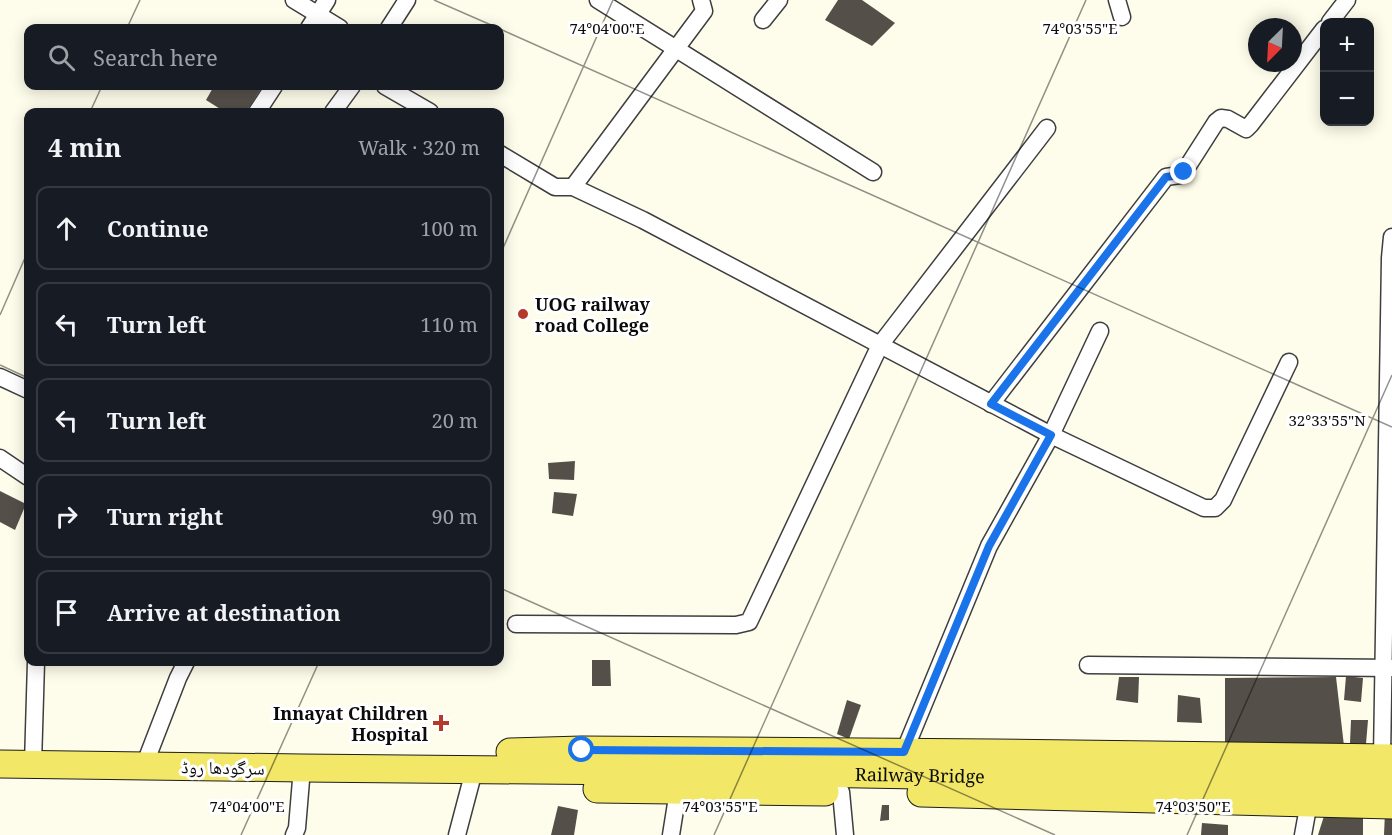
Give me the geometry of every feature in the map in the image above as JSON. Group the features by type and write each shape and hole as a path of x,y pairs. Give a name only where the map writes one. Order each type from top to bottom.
{"main road":[{"path":"446,769 473,756 507,752 582,750 1387,758"},
{"name":"سرگودھا روڈ","path":"0,764 446,769"},
{"path":"446,769 471,782 510,787 1392,805"},
{"name":"Railway Bridge","path":"446,769 1392,783"}],"street":[{"path":"294,0 314,22 327,0"},
{"path":"392,24 407,0"},
{"path":"598,0 873,172"},
{"path":"573,187 705,11 701,0"},
{"path":"763,20 779,0"},
{"path":"1117,0 1122,17"},
{"path":"1333,18 1347,0"},
{"path":"991,404 1166,177 1180,175 1184,172 1216,122 1221,118 1228,119 1246,129 1320,34"},
{"path":"260,108 271,90"},
{"path":"336,108 349,90"},
{"path":"392,90 423,108"},
{"path":"516,624 736,625 749,622 880,345 1047,128"},
{"path":"504,156 555,187 573,187 643,220 1051,435 1204,508 1215,508 1223,500 1289,362"},
{"path":"1387,758 1392,237"},
{"path":"904,752 989,546 1051,435 1100,331"},
{"path":"0,377 24,388"},
{"path":"0,458 24,474"},
{"path":"1088,665 1387,668"},
{"path":"33,764 36,666"},
{"path":"144,766 184,666"},
{"path":"294,835 297,828 302,768"},
{"path":"457,835 471,782"},
{"path":"671,835 678,790"},
{"path":"841,792 845,835"},
{"path":"1303,835 1309,802"}],"building":[{"path":"838,0 862,0 895,23 872,46 825,20"},
{"path":"212,90 260,90 249,108 219,108 206,100"},
{"path":"575,461 574,480 549,479 548,463"},
{"path":"0,491 24,503 24,509 15,530 0,522"},
{"path":"554,492 577,494 573,516 552,513"},
{"path":"592,660 610,660 611,686 592,686"},
{"path":"1346,676 1363,678 1361,702 1344,700"},
{"path":"1119,677 1139,677 1138,703 1116,700"},
{"path":"1336,677 1344,746 1225,747 1225,678"},
{"path":"1178,695 1200,698 1202,723 1177,722"},
{"path":"847,700 861,705 849,739 837,734"},
{"path":"1351,720 1368,720 1366,744 1350,743"},
{"path":"882,805 889,805 889,820 880,821"},
{"path":"558,806 578,810 574,835 551,835"},
{"path":"1385,812 1392,813 1392,835 1384,835"},
{"path":"1324,816 1363,818 1363,835 1318,835"},
{"path":"1202,823 1228,825 1228,835 1201,835"}],"place":[{"name":"UOG railway road College","path":"523,314"},
{"name":"Innayat Children Hospital","path":"441,723"}],"route":[{"path":"582,750 904,752 989,546 1051,435 991,404 1166,177 1180,175 1184,172"}]}
